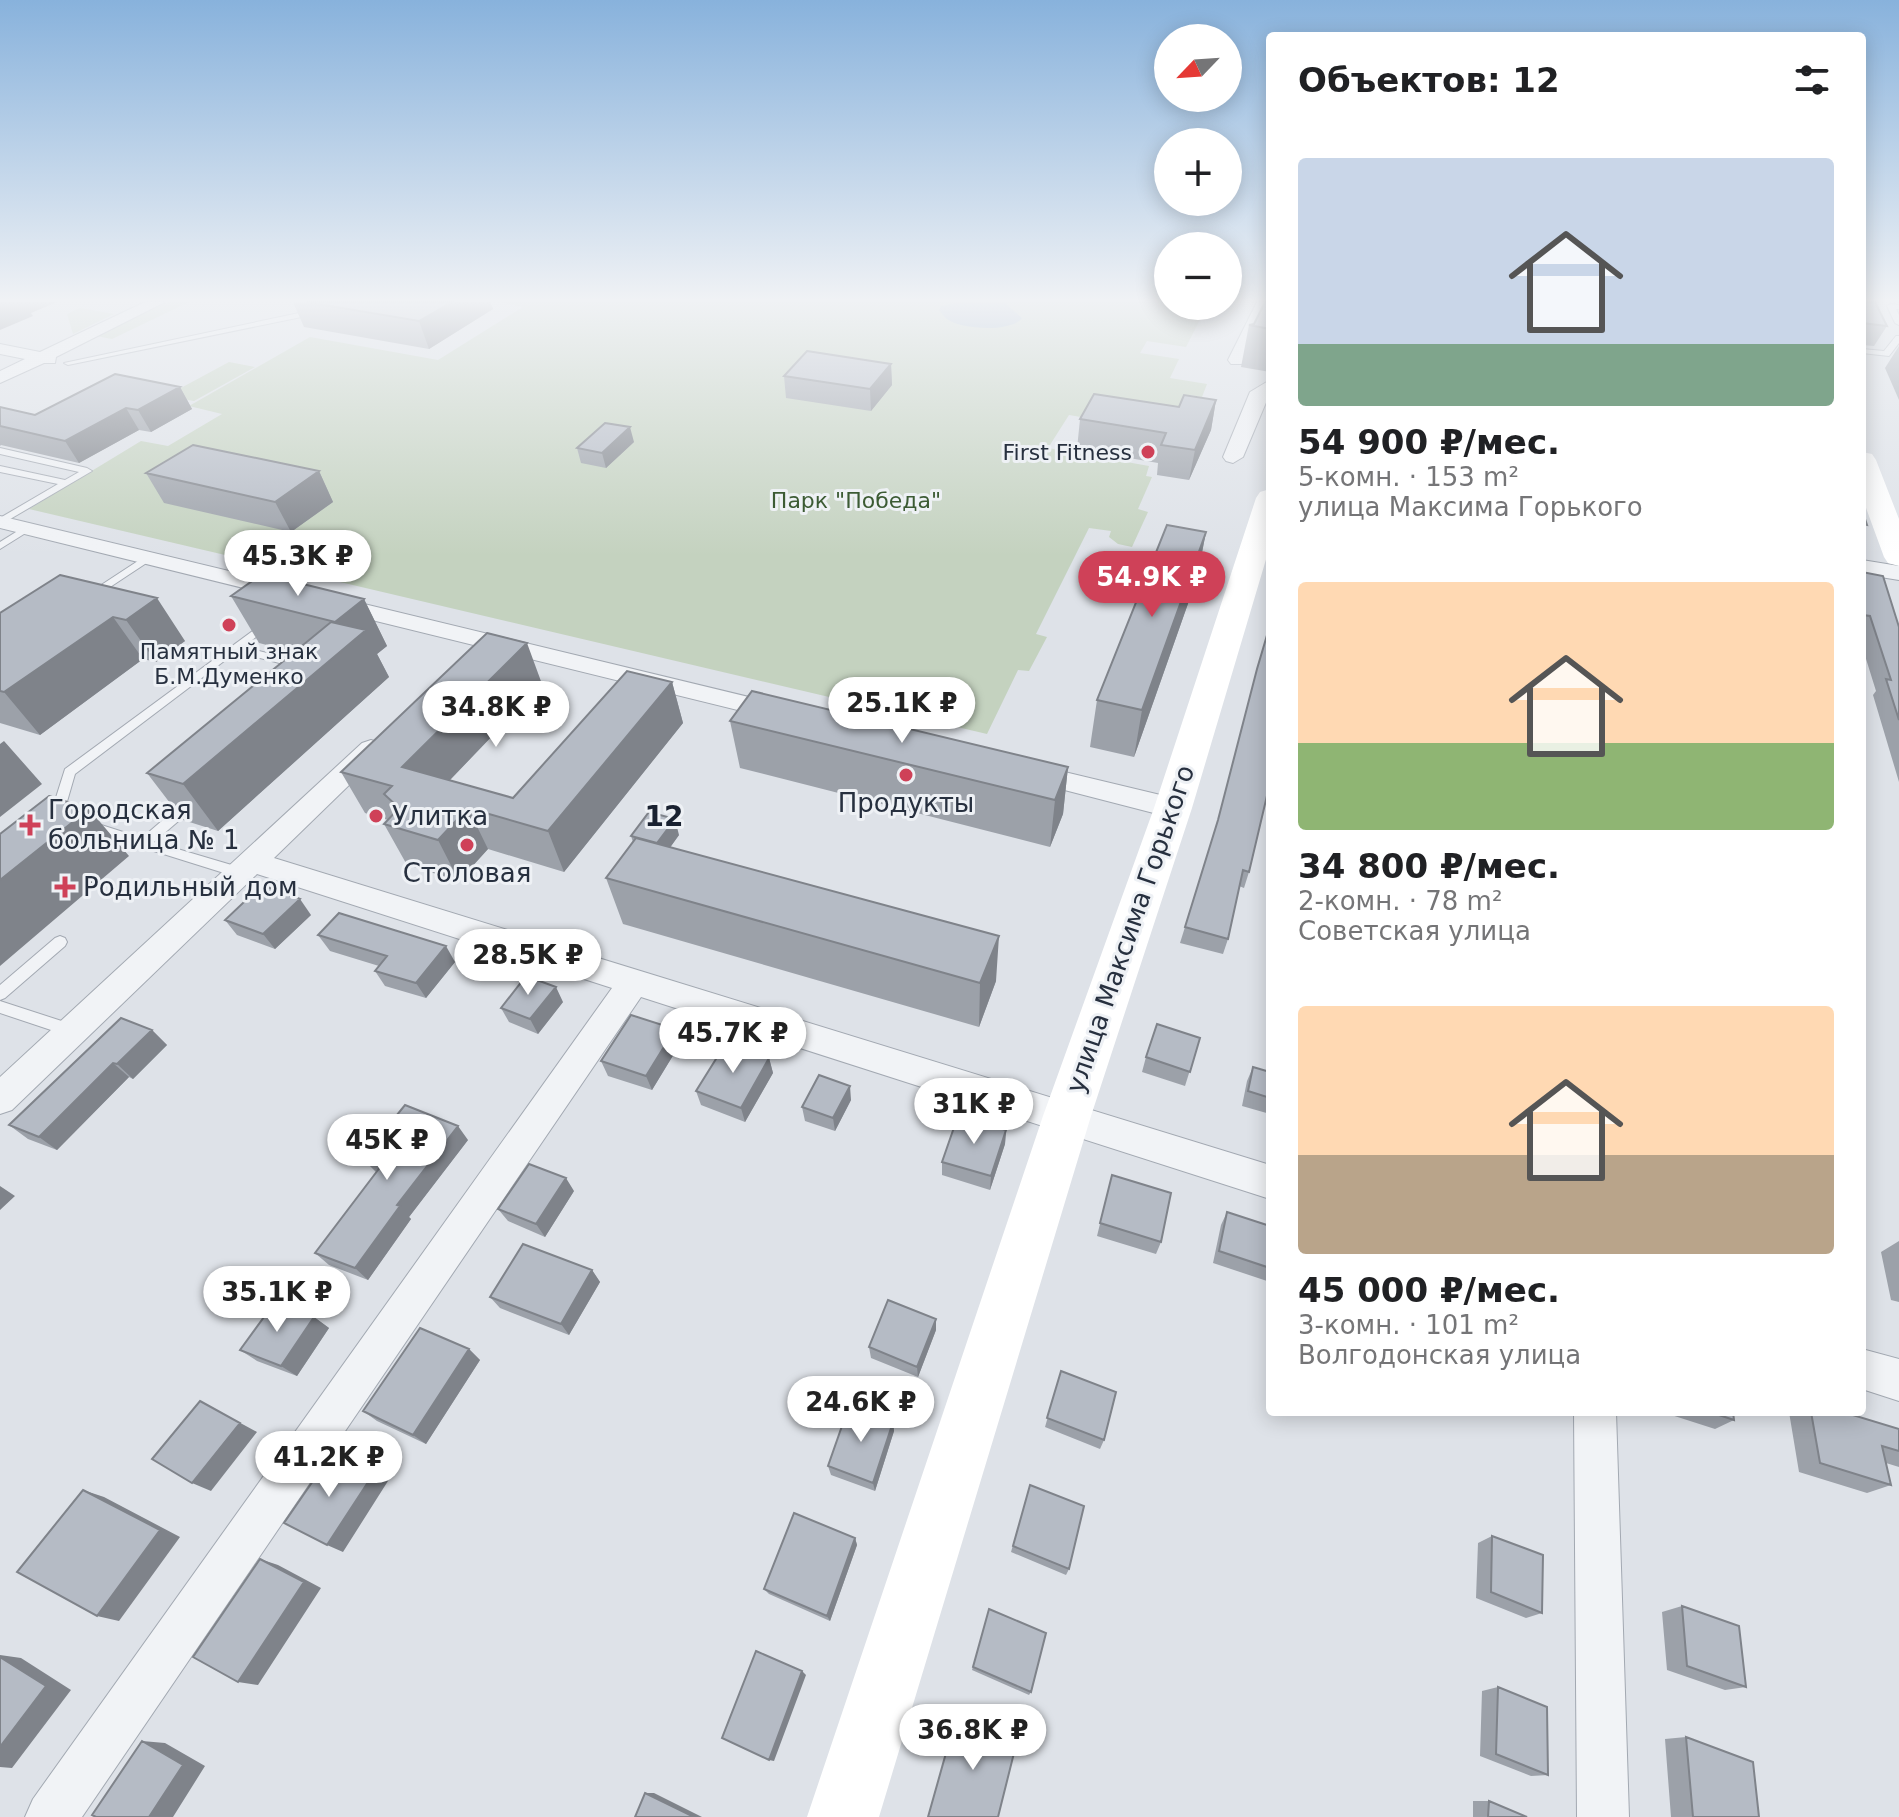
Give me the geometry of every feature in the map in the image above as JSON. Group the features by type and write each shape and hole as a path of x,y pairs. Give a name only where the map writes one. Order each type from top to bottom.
{"street":[{"path":"0,397 20,387"},
{"path":"1233,457 1259,392 1266,388"},
{"path":"1866,470 1899,557"},
{"name":"улица Максима Горького","path":"843,1817 1067,1116 1173,808 1266,511"},
{"path":"0,522 147,558 292,604 486,641 808,719"},
{"path":"1866,568 1899,573"},
{"path":"457,669 486,641"},
{"path":"0,1099 389,733"},
{"path":"1007,768 1173,808"},
{"path":"246,867 1067,1116 1266,1181"},
{"path":"51,1817 633,983"},
{"path":"1866,1370 1899,1380"},
{"path":"1595,1416 1603,1817"}],"lane":[{"path":"0,522 87,471 2,453"},
{"path":"0,469 65,483"},
{"path":"0,546 27,529"},
{"path":"75,606 147,558"},
{"path":"246,867 104,833 59,807 69,772 292,604"},
{"path":"234,648 324,670"},
{"path":"143,844 201,794"},
{"path":"0,994 60,942"},
{"path":"0,1007 72,1031"}],"green space":[{"path":"183,387 219,387 194,401 166,396"},
{"name":"Парк \"Победа\"","path":"223,387 1206,387 1202,397 1190,395 1176,424 1165,431 1069,415 1048,448 1149,466 1146,476 1152,477 1138,509 1148,512 1132,547 1118,544 1109,537 1111,531 1089,528 1036,634 1047,637 1029,671 1018,670 987,734 29,509 141,441 168,446 222,414 189,406"}],"building":[{"path":"90,387 180,387 138,410 126,408 65,441 0,426 0,407 35,415"},
{"path":"1094,394 1179,407 1184,395 1216,400 1195,450 1161,445 1166,433 1080,419"},
{"path":"605,423 630,427 602,453 577,448"},
{"path":"193,445 319,471 275,502 146,473"},
{"path":"1167,525 1206,532 1142,710 1097,700"},
{"path":"1866,573 1883,576 1899,627 1899,720 1886,679 1891,680 1870,616 1866,615"},
{"path":"262,574 364,599 335,622 231,596"},
{"path":"60,575 157,598 126,620 113,617 4,692 0,691 0,613"},
{"path":"331,622 366,630 183,784 147,773"},
{"path":"487,633 527,643 402,767 513,798 627,671 672,682 548,831 468,808 438,840 384,824 399,808 384,794 392,786 341,772"},
{"path":"1266,639 1266,800 1249,872 1243,870 1228,939 1185,927 1218,820"},
{"path":"752,691 1068,767 1055,800 730,721"},
{"path":"49,796 89,809 0,880 0,834"},
{"path":"649,812 675,819 657,843 631,836"},
{"path":"636,838 999,936 980,983 606,878"},
{"path":"262,885 300,899 263,934 225,920"},
{"path":"339,913 446,946 416,983 375,971 387,956 318,935"},
{"path":"526,976 556,987 530,1019 501,1008"},
{"path":"631,1015 675,1029 646,1076 601,1061"},
{"path":"121,1018 152,1030 117,1064 113,1063 39,1137 9,1125"},
{"path":"1157,1024 1200,1038 1190,1072 1146,1057"},
{"path":"726,1043 769,1058 741,1108 696,1091"},
{"path":"1253,1067 1266,1071 1266,1097 1248,1091"},
{"path":"819,1075 850,1086 833,1118 802,1107"},
{"path":"405,1105 458,1126 397,1205 400,1206 355,1268 315,1253 381,1166 362,1158"},
{"path":"958,1116 1006,1130 991,1176 942,1162"},
{"path":"529,1164 566,1178 536,1224 498,1209"},
{"path":"1112,1175 1171,1193 1161,1242 1100,1223"},
{"path":"1227,1212 1266,1225 1266,1267 1219,1251"},
{"path":"523,1244 592,1270 561,1324 490,1297"},
{"path":"888,1300 936,1319 917,1367 869,1347"},
{"path":"275,1302 314,1317 281,1366 240,1350"},
{"path":"420,1328 469,1349 413,1435 363,1411"},
{"path":"1061,1371 1116,1392 1104,1440 1047,1418"},
{"path":"200,1401 240,1423 192,1483 152,1459"},
{"path":"849,1406 893,1422 873,1483 828,1466"},
{"path":"1812,1416 1856,1416 1899,1429 1899,1451 1882,1446 1891,1485 1820,1463"},
{"path":"333,1452 374,1473 327,1545 284,1523"},
{"path":"1030,1485 1084,1506 1069,1569 1013,1546"},
{"path":"83,1490 160,1530 97,1616 17,1572"},
{"path":"794,1513 855,1538 827,1616 764,1589"},
{"path":"1492,1536 1543,1555 1542,1613 1491,1592"},
{"path":"260,1559 304,1582 238,1682 193,1657"},
{"path":"1682,1606 1739,1626 1746,1687 1687,1666"},
{"path":"989,1609 1046,1633 1031,1692 973,1667"},
{"path":"756,1651 802,1671 769,1760 722,1738"},
{"path":"0,1657 46,1686 0,1747"},
{"path":"1498,1687 1547,1707 1548,1775 1496,1754"},
{"path":"957,1714 1017,1741 998,1817 928,1817"},
{"path":"1686,1737 1753,1762 1759,1817 1693,1817"},
{"path":"142,1741 183,1765 149,1817 92,1815"},
{"path":"645,1793 694,1817 635,1817"},
{"path":"1489,1801 1527,1817 1488,1817"}],"place":[{"name":"First Fitness","path":"1148,452"},
{"name":"Памятный знак Б.М.Думенко","path":"229,625"},
{"name":"Продукты","path":"906,775"},
{"name":"Улитка","path":"376,816"},
{"name":"Городская больница № 1","path":"30,825"},
{"name":"Столовая","path":"467,845"},
{"name":"Родильный дом","path":"65,887"}],"district":[{"name":"12","path":"664,816"}]}
